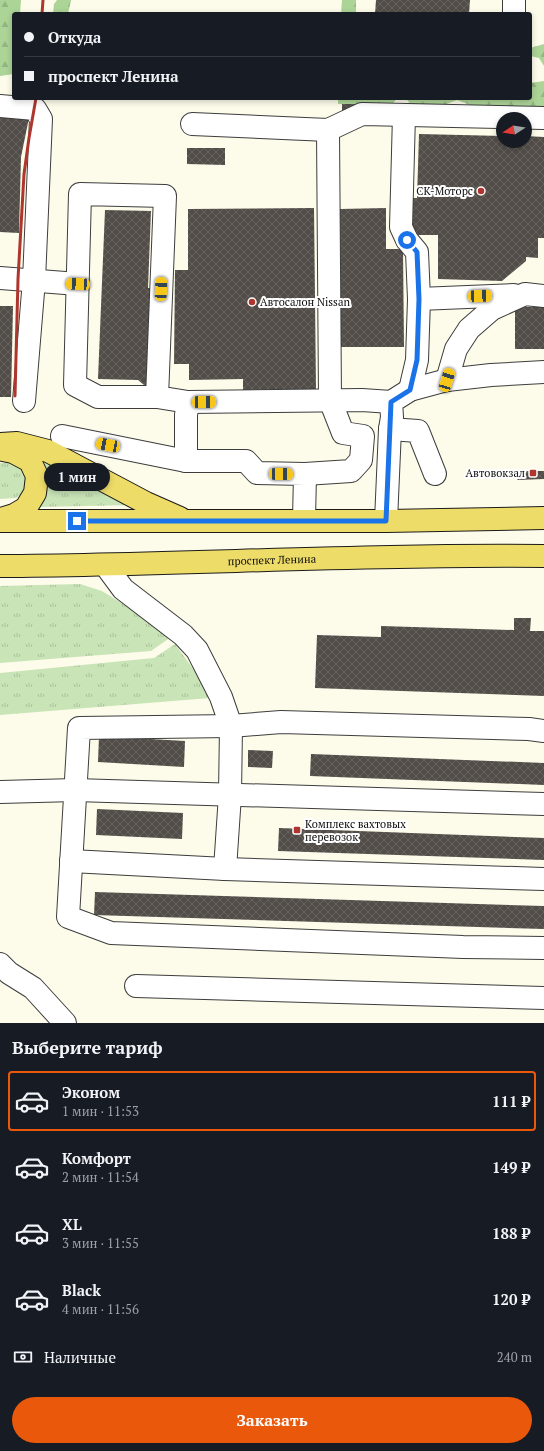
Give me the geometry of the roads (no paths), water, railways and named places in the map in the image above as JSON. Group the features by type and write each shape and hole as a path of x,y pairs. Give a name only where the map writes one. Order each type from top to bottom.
{"main road":[{"path":"0,444 17,443 48,451 146,503 187,521"},
{"path":"0,450 13,452 30,461 37,476 35,493 26,508 0,521"},
{"path":"0,521 386,521 544,518"},
{"name":"проспект Ленина","path":"0,566 106,566 433,557 544,556"}],"lane":[{"path":"514,0 514,12"},
{"path":"0,106 35,109 41,119 34,280 24,401"},
{"path":"192,124 328,130 362,114 544,118"},
{"path":"404,115 401,226 407,240 417,252 419,299 417,360 410,390"},
{"path":"62,436 186,461 246,461 257,473 305,474 351,471 361,460 363,436 343,433 330,400 328,130"},
{"path":"158,397 165,196 80,194 75,385 98,397 158,397 188,402 330,400 391,402 410,390 447,380 491,375 544,372"},
{"path":"0,278 78,284"},
{"path":"419,299 534,295"},
{"path":"447,380 456,349 469,329 492,309 534,295"},
{"path":"186,461 186,415 188,402"},
{"path":"386,521 390,429 392,417 391,402"},
{"path":"390,429 418,431 435,474"},
{"path":"304,520 305,474"},
{"path":"106,566 123,589 183,635 197,650 221,697 231,726 230,795 225,869"},
{"path":"544,731 529,729 281,722 231,726 79,728 68,917 111,933 463,947 544,948"},
{"path":"0,792 75,790 544,804"},
{"path":"71,861 225,869 544,879"},
{"path":"3,973 33,988 65,1023"},
{"path":"136,986 544,998"}],"railway":[{"path":"42,12 43,0"},
{"path":"15,396 18,279 24,174 36,100"}],"place":[{"name":"СК-Моторс","path":"481,191"},
{"name":"Автосалон Nissan","path":"252,302"},
{"name":"Автовокзал","path":"533,473"},
{"name":"Комплекс вахтовых перевозок","path":"297,830"}]}
